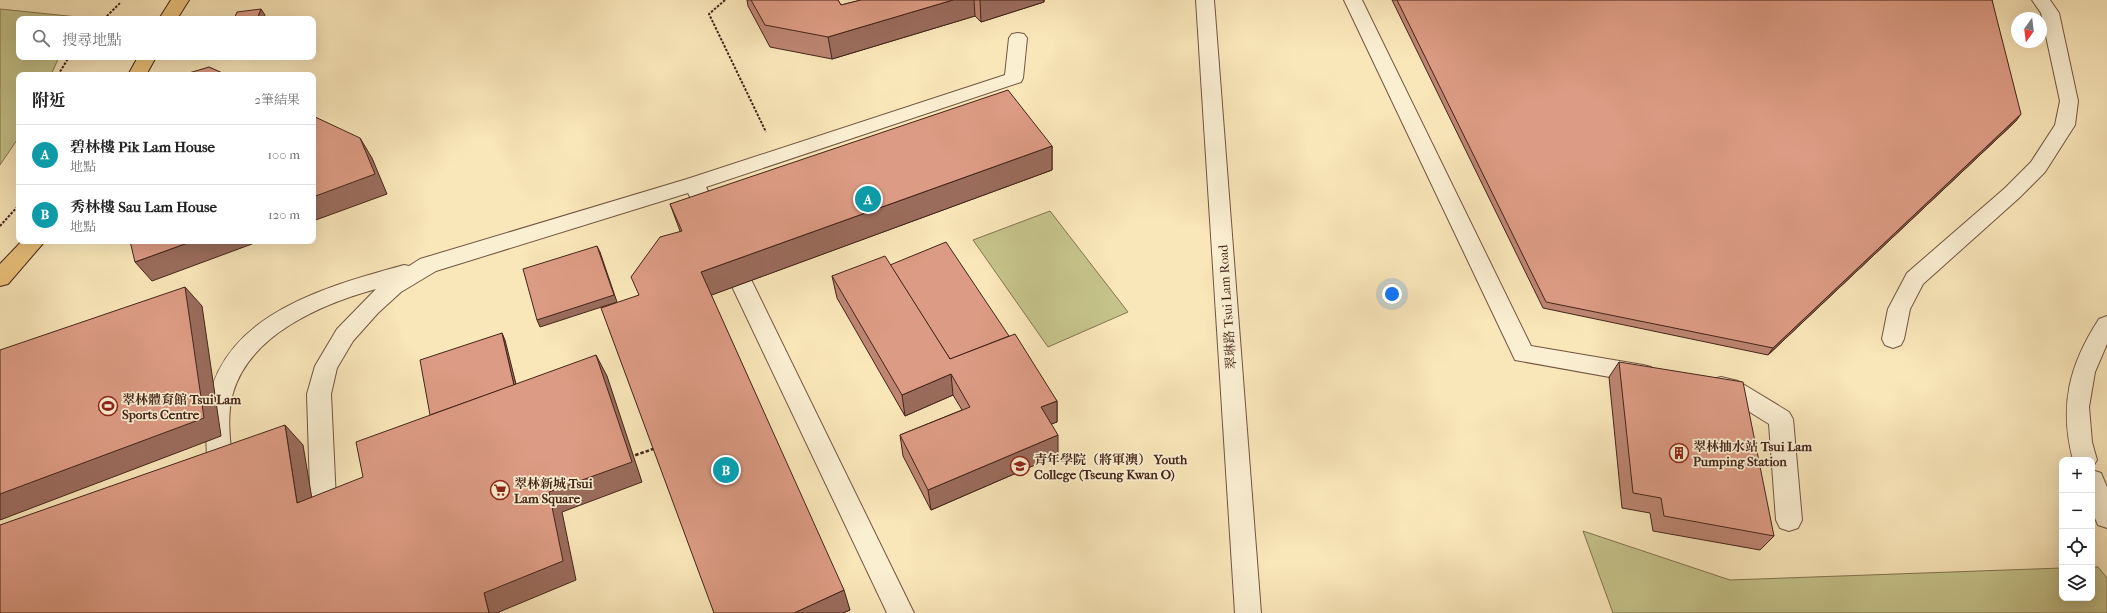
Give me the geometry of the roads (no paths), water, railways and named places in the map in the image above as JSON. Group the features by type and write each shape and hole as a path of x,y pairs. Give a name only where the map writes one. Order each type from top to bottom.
{"main road":[{"path":"170,16 180,0"},
{"path":"138,72 144,60"},
{"path":"0,278 32,244"}],"street":[{"name":"翠琳路 Tsui Lam Road","path":"1205,0 1248,613"},
{"path":"1353,0 1523,354 1661,377"},
{"path":"1893,339 1899,309 1915,279 2017,188 2038,167 2065,125 2069,101 2050,13 2041,0"},
{"path":"223,498 218,414 221,393 233,368 252,342 284,318 319,299 694,184 1014,78 1018,38"},
{"path":"694,184 901,613"},
{"path":"326,541 310,467 319,394 326,366 345,335 370,307 393,286 428,265"},
{"path":"2084,457 2077,424 2079,391 2084,367 2103,338"},
{"path":"1700,383 1730,388 1781,419 1789,520"},
{"path":"2095,488 2107,517"}],"place":[{"name":"碧林樓 Pik Lam House","path":"868,199"},
{"name":"翠林體育館 Tsui Lam Sports Centre","path":"108,406"},
{"name":"翠林抽水站 Tsui Lam Pumping Station","path":"1679,453"},
{"name":"青年學院（將軍澳） Youth College (Tseung Kwan O)","path":"1020,466"},
{"name":"秀林樓 Sau Lam House","path":"726,470"},
{"name":"翠林新城 Tsui Lam Square","path":"500,490"}]}
